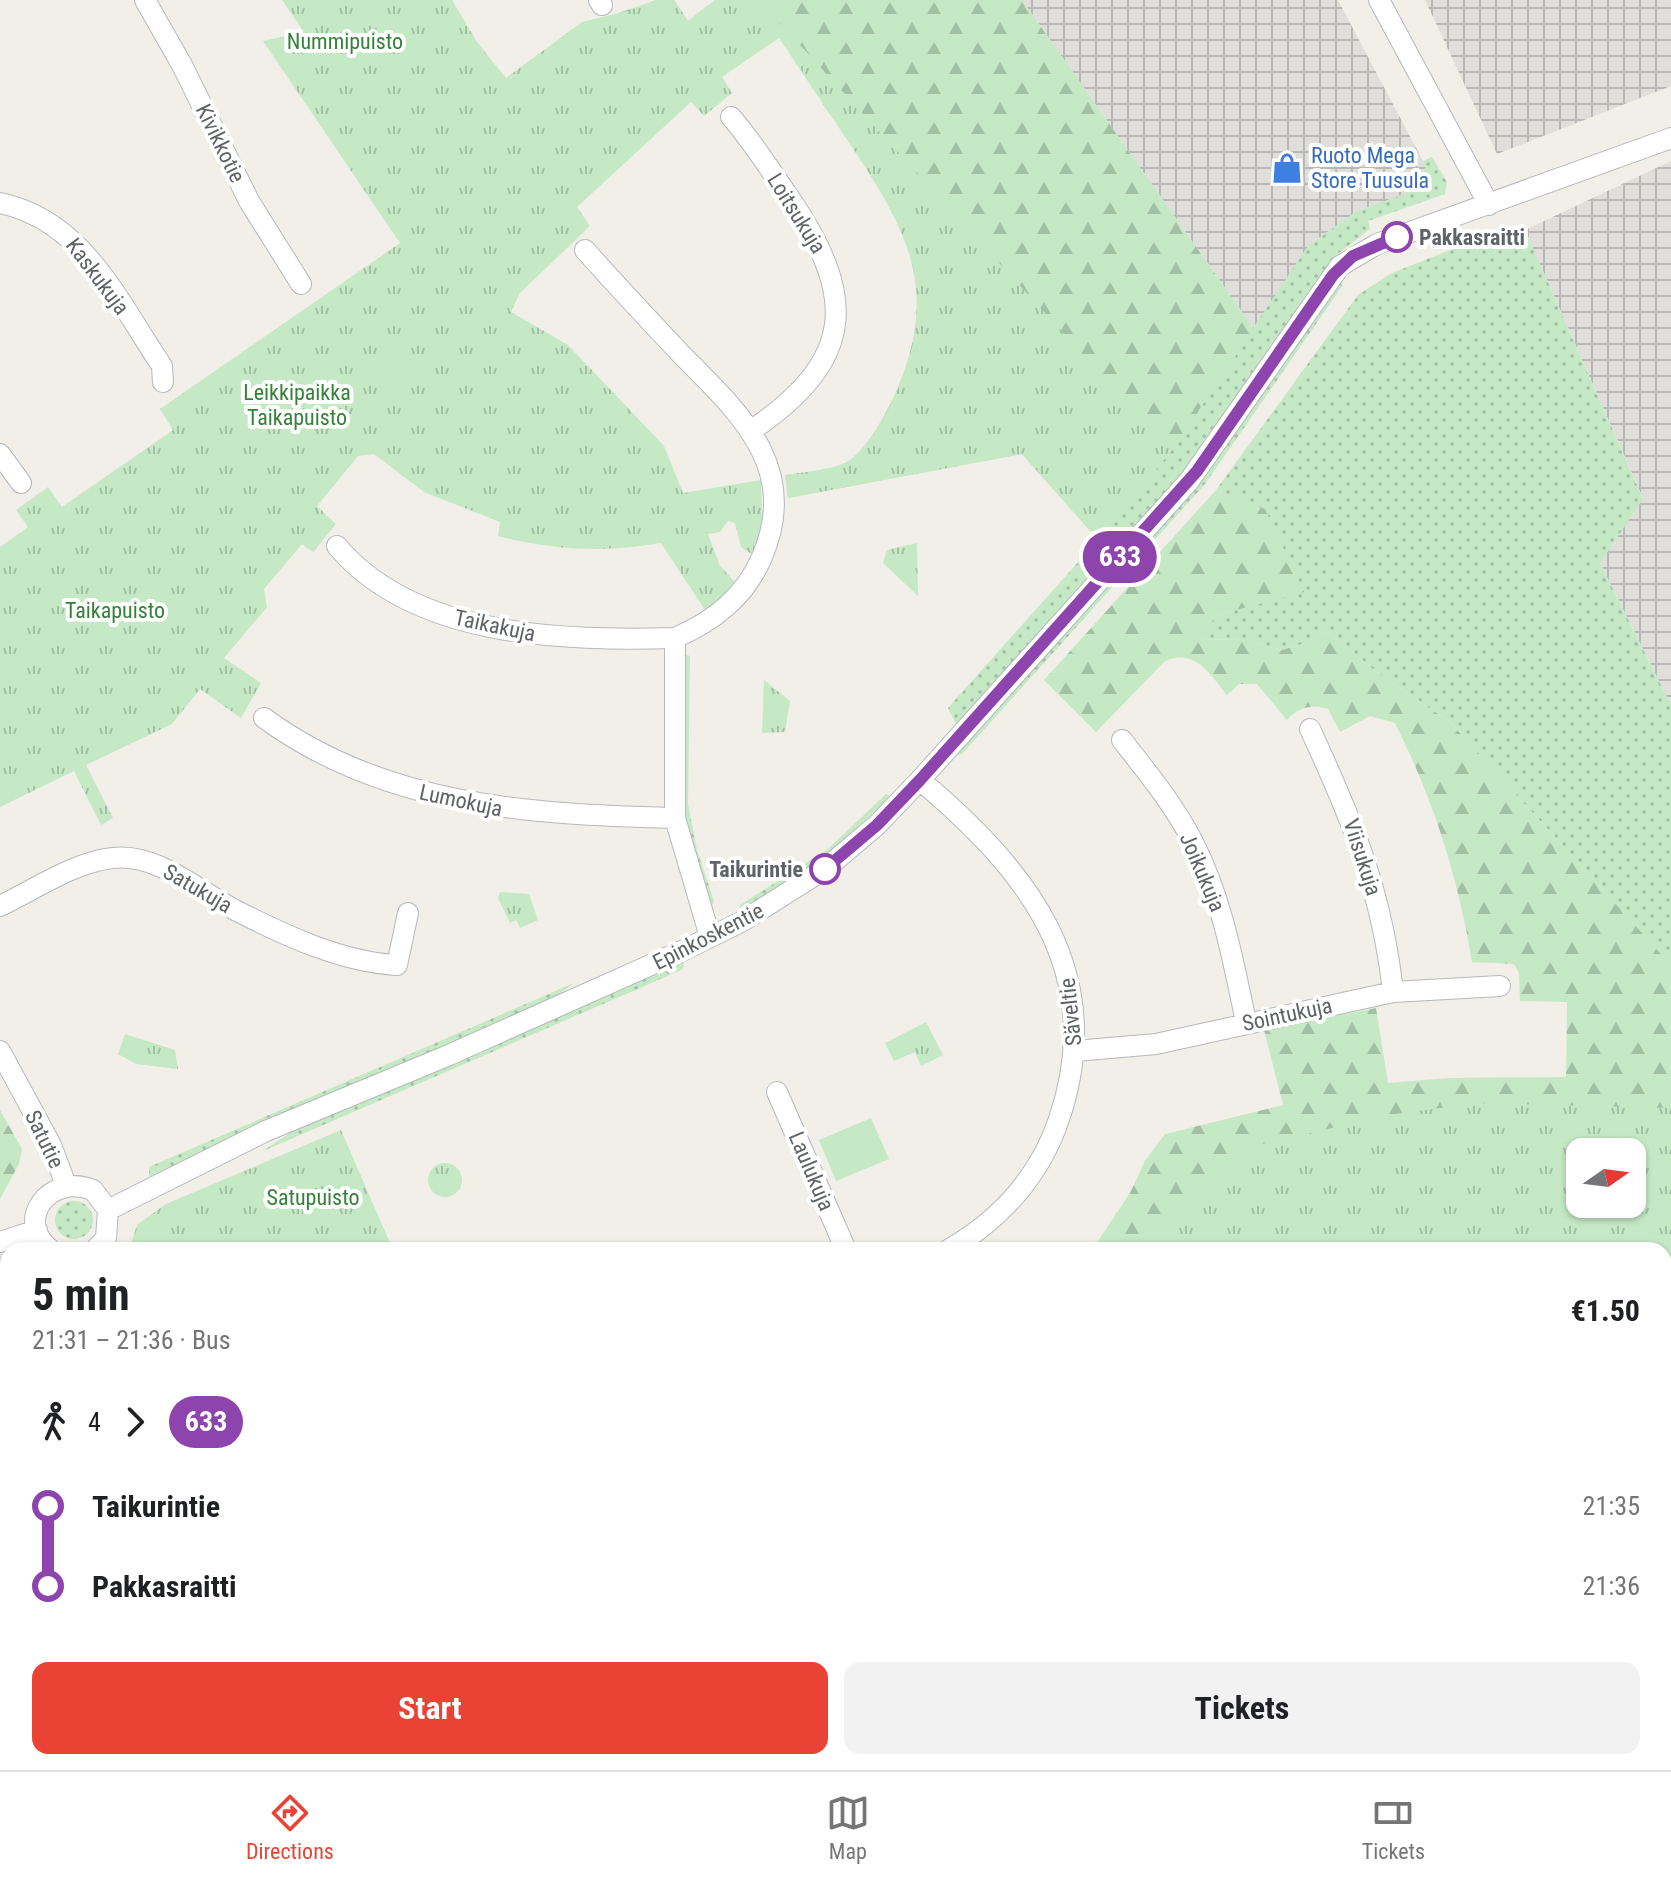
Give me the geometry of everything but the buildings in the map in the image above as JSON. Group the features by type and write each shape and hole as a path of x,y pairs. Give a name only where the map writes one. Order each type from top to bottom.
{"street":[{"name":"Kivikkotie","path":"145,0 182,65 249,201 301,284"},
{"path":"1379,0 1489,205 1671,138"},
{"name":"Loitsukuja","path":"731,117 751,140 816,238 834,281 835,300 829,346 808,387 752,430"},
{"name":"Kaskukuja","path":"0,203 31,211 73,239 162,366 163,382"},
{"name":"Epinkoskentie","path":"108,1210 266,1131 560,1007 710,937 777,901 825,869 877,825 920,780 1197,471 1340,266 1377,244 1489,205"},
{"path":"585,250 752,430 763,452 773,489 769,542 749,582 735,599 707,622 675,638 675,818 710,937"},
{"path":"0,454 21,483"},
{"name":"Taikakuja","path":"337,546 359,572 433,610 481,626 560,637 675,638"},
{"name":"Lumokuja","path":"264,718 299,743 343,764 438,797 552,815 675,818"},
{"name":"Viisukuja","path":"1310,729 1357,831 1369,868 1385,931 1393,992"},
{"name":"Joikukuja","path":"1122,740 1181,822 1205,868 1225,924 1246,1022"},
{"name":"Säveltie","path":"920,780 1016,875 1041,909 1067,972 1072,994 1075,1051 1072,1081 1052,1140 1037,1168 991,1220 959,1242"},
{"name":"Satukuja","path":"0,906 94,862 136,858 161,867 234,909 299,940 369,962 397,965 408,913"},
{"name":"Sointukuja","path":"1075,1051 1156,1044 1393,992 1500,986"},
{"name":"Satutie","path":"0,1051 51,1145 66,1185"},
{"name":"Laulukuja","path":"777,1092 843,1242"},
{"path":"45,1242 37,1230 38,1209 44,1198 66,1185 93,1190 108,1210 106,1238 102,1242"},
{"path":"0,1242 37,1230"}],"shaded area":[{"path":"1022,0 1338,0 1426,167 1413,191 1357,211 1308,246 1254,329"},
{"path":"1425,0 1671,0 1671,86 1497,154"},
{"path":"1671,161 1671,705 1600,563 1643,498 1525,230"}],"green space":[{"name":"Taikapuisto","path":"282,0 452,0 477,42 506,78 582,22 631,10 656,0 674,0 688,21 715,0 759,0 1171,451 1099,540 1022,454 788,498 785,475 838,466 853,458 868,441 898,389 911,351 917,317 916,285 910,255 898,226 865,167 779,38 722,77 732,93 704,116 691,102 577,207 590,226 520,293 511,312 568,345 664,446 683,493 761,480 762,526 753,555 741,547 735,523 728,521 720,532 708,534 720,566 738,585 707,613 661,543 619,548 579,548 498,536 500,522 424,492 374,454 358,456 317,506 336,524 313,552 302,544 264,589 267,607 224,658 261,683 241,718 200,689 172,724 86,765 113,818 101,825 74,771 0,807 0,547 28,527 16,510 48,487 62,507 173,430 160,409 400,243 263,41 304,32"},
{"path":"656,0 674,0 688,21 715,0 1022,0 1254,329 1171,451 1090,531 1022,454 788,498 785,475 831,468 853,458 876,430 888,408 910,353 916,320 916,290 911,261 888,204 779,38 613,15"},
{"path":"1432,157 1447,182 1445,194 1368,221 1370,229 1334,257 1182,475 956,724 948,708 1098,540 1171,451 1308,246 1357,211 1413,191 1426,167 1423,161"},
{"path":"1525,230 1643,499 1600,563 1671,705 1671,965 1450,722 1379,674 1326,631 1302,644 1282,650 1243,640 1197,639 1217,615 1303,592 1265,510 1216,490 1358,295 1392,273 1473,241"},
{"path":"1338,282 1343,285 1205,484 962,754 956,755"},
{"path":"396,338 417,365 382,393 361,367"},
{"path":"1216,490 1265,509 1304,592 1217,615 1198,639 1243,640 1282,650 1302,644 1326,631 1379,674 1450,722 1671,965 1671,1242 1097,1242 1130,1193 1146,1159 1165,1134 1283,1105 1264,1030 1376,1008 1388,1083 1448,1078 1566,1077 1567,1002 1520,1001 1519,973 1514,964 1472,962 1460,900 1443,840 1422,781 1395,723 1370,716 1340,732 1328,709 1316,707 1301,709 1287,720 1257,684 1239,684 1227,695 1201,665 1185,658 1165,661 1096,732 1044,680"},
{"path":"917,543 918,596 883,563 887,550"},
{"path":"684,654 690,656 688,804 697,850 714,901 711,907 684,821"},
{"path":"764,680 790,701 785,732 762,733"},
{"path":"886,794 891,797 810,869 739,909 740,905 828,849"},
{"path":"500,892 529,894 538,920 520,928 516,920 510,923 498,898"},
{"path":"684,962 683,969 263,1151 294,1130"},
{"path":"574,983 550,1001 149,1177 149,1167"},
{"path":"926,1022 943,1055 921,1066 915,1052 894,1061 885,1043"},
{"path":"125,1034 175,1050 178,1069 136,1064 118,1054"},
{"path":"1477,1103 1671,1108 1671,1242 1148,1242 1249,1147 1388,1115"},
{"path":"0,1110 22,1149 19,1164 0,1199"},
{"path":"871,1118 889,1159 836,1181 819,1140"},
{"name":"Satupuisto","path":"341,1130 390,1242 132,1242 137,1225 166,1204"},
{"path":"445,1163 457,1168 462,1180 457,1192 445,1197 433,1192 428,1180 433,1168"},
{"path":"74,1201 88,1206 93,1220 88,1234 74,1239 60,1234 55,1220 60,1206"}],"bus line":[{"name":"633","path":"825,869 877,825 920,780 1189,481 1340,266 1363,250 1397,237"}],"place":[{"name":"Ruoto Mega Store Tuusula","path":"1287,168"},
{"name":"Pakkasraitti","path":"1397,237"},
{"name":"Taikurintie","path":"825,869"}],"park label":[{"name":"Nummipuisto","path":"345,41"},
{"name":"Leikkipaikka Taikapuisto","path":"297,404"}]}
